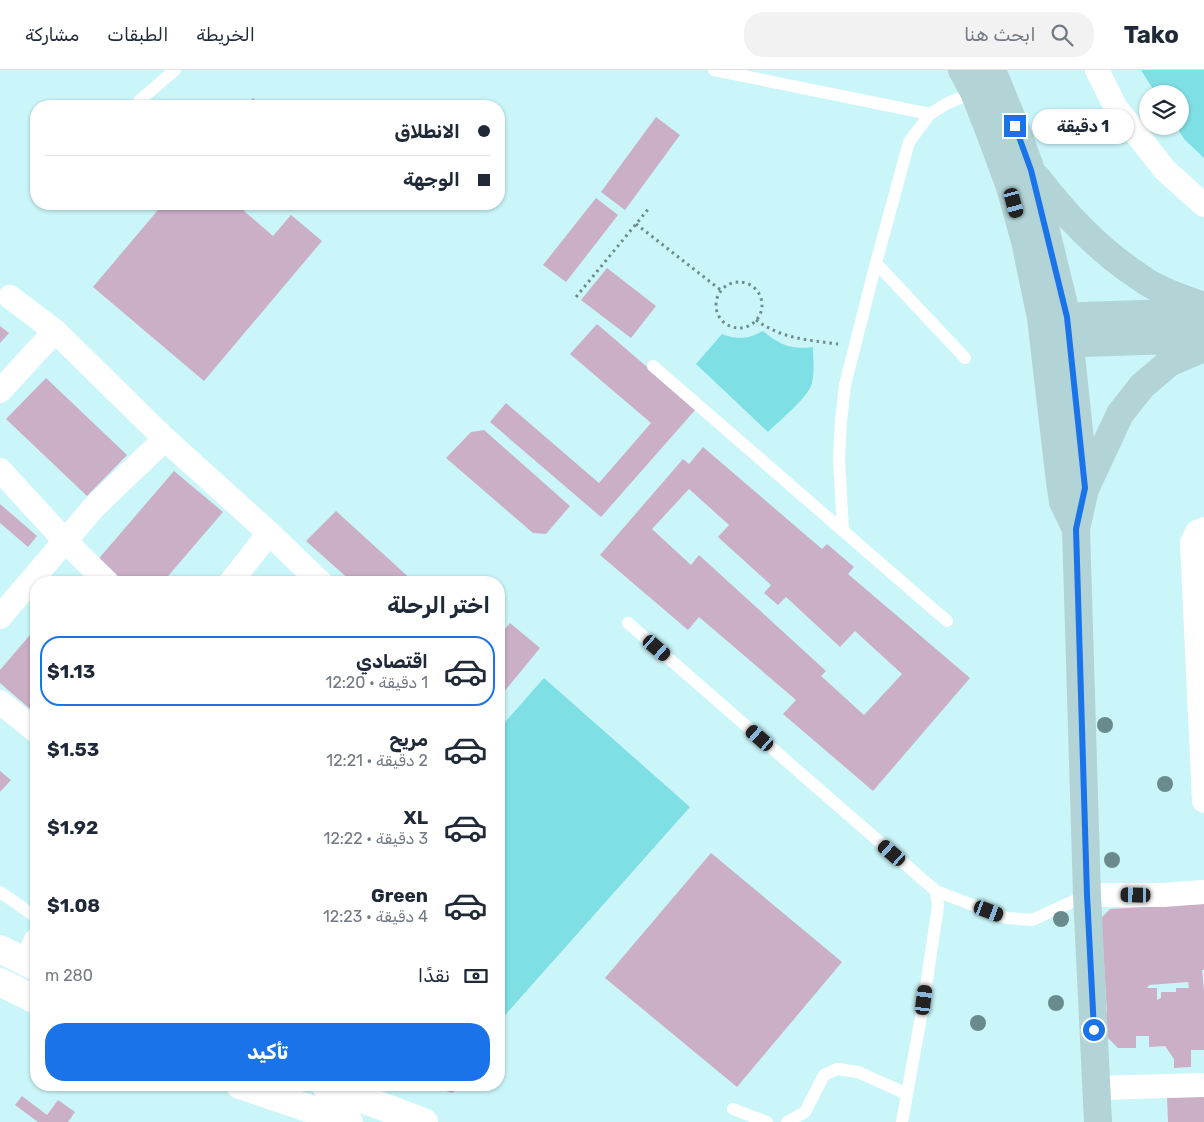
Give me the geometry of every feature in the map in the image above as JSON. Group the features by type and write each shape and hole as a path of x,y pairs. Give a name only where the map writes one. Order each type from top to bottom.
{"main road":[{"path":"992,70 1031,170 1055,331 1085,488"},
{"path":"968,81 1009,184 1025,241 1055,331 1060,482 1064,502 1076,529"},
{"path":"1031,170 1054,201 1111,256 1152,286 1204,306"},
{"path":"1055,331 1204,312"},
{"path":"1055,331 1204,339"},
{"path":"1098,1122 1087,895 1076,529 1085,488 1120,414 1142,386 1169,363 1204,348"}],"street":[{"path":"1097,70 1116,108 1165,170 1204,205"},
{"path":"10,298 55,331 165,439 314,576"},
{"path":"0,391 55,331"},
{"path":"35,576 95,506 165,439"},
{"path":"0,470 64,541 101,576"},
{"path":"1204,529 1196,532 1192,543 1204,800"},
{"path":"236,576 269,533"},
{"path":"0,617 30,581"},
{"path":"0,702 30,726"},
{"path":"1087,895 1163,895 1204,892"},
{"path":"0,950 30,955"},
{"path":"0,982 30,997"},
{"path":"1097,1088 1204,1086"},
{"path":"258,1091 349,1122"},
{"path":"341,1091 424,1122"}],"lane":[{"path":"140,100 175,70"},
{"path":"714,70 930,114"},
{"path":"843,531 840,476 841,421 845,385 908,142 930,114 946,104 968,81"},
{"path":"876,263 965,358"},
{"path":"653,366 947,621"},
{"path":"628,623 936,891 1007,918 1032,920 1087,895"},
{"path":"902,1122 938,906 936,891"},
{"path":"0,892 30,913"},
{"path":"787,1122 805,1112 824,1075 837,1068 858,1072 907,1094"},
{"path":"733,1109 767,1122"}],"path":[{"path":"576,297 650,207"},
{"path":"636,224 722,291"},
{"path":"731,283 746,283 753,287 758,292 762,306 756,320 750,325 736,328 722,321 716,307 717,300 722,291 731,283"},
{"path":"756,320 779,334 854,347"}],"shaded area":[{"path":"1141,70 1204,70 1204,158 1182,135 1189,135 1189,85 1150,85"},
{"path":"763,331 775,340 792,347 813,347 812,382 808,392 768,432 696,364 722,334 742,338"},
{"path":"544,678 690,807 505,1015 505,722"}],"building":[{"path":"656,117 680,135 625,210 601,192"},
{"path":"596,198 618,215 566,282 543,265"},
{"path":"158,210 245,210 273,236 291,215 322,241 204,381 93,287"},
{"path":"607,268 656,306 631,338 581,300"},
{"path":"597,324 696,409 601,517 490,422 506,403 599,483 651,423 570,354"},
{"path":"0,326 9,333 0,343"},
{"path":"46,378 127,455 87,496 6,419"},
{"path":"484,430 570,506 546,534 533,533 446,458 471,432"},
{"path":"703,447 822,549 827,544 854,567 848,574 970,678 873,791 783,714 796,700 699,617 688,630 600,555 683,459 689,464","holes":["689,489 729,525 718,537 771,585 764,593 778,605 786,597 840,647 855,631 902,674 864,715 821,676 826,671 699,555 691,565 652,529"]},
{"path":"174,471 223,512 168,576 111,576 95,563"},
{"path":"0,504 37,536 28,547 0,523"},
{"path":"336,511 407,576 345,576 306,541"},
{"path":"510,623 540,648 505,691 505,629"},
{"path":"30,635 30,709 0,683 0,670"},
{"path":"0,771 11,780 0,792"},
{"path":"711,853 842,962 737,1087 605,978"},
{"path":"1204,904 1204,970 1202,970 1204,1050 1191,1050 1191,1067 1174,1068 1174,1059 1165,1046 1149,1047 1149,1036 1136,1036 1136,1048 1118,1048 1107,1037 1108,1029 1103,1026 1104,1014 1107,1012 1101,918 1110,909","holes":["1188,982 1189,988 1176,988 1176,992 1161,992 1161,998 1157,1000 1157,988 1147,988 1149,985"]},
{"path":"1204,1095 1204,1122 1168,1122 1167,1096"},
{"path":"22,1096 47,1115 58,1100 75,1112 68,1122 38,1122 15,1105"}],"route":[{"path":"1015,126 1031,170 1067,317 1085,488 1076,529 1077,602 1087,895 1094,1030"}]}
